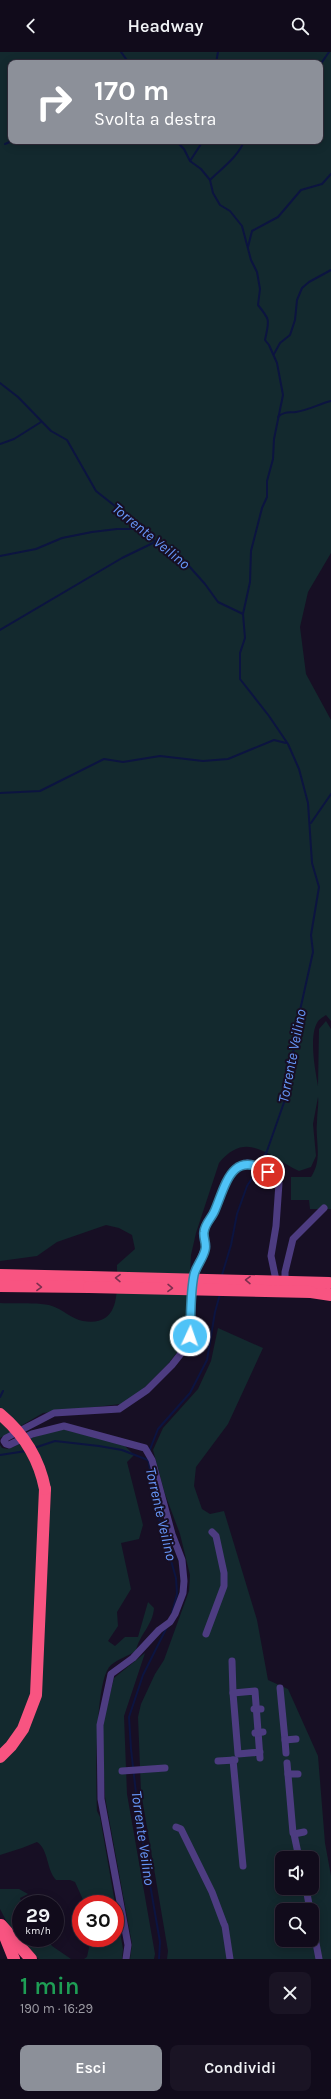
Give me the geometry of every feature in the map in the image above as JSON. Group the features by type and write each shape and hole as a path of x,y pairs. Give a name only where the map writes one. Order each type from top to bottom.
{"highway":[{"path":"0,1275 89,1282 293,1291 330,1289"},
{"path":"0,1286 89,1282"},
{"path":"0,1414 15,1428 30,1447 40,1470 45,1489 36,1695 23,1729 11,1746 0,1757"},
{"path":"0,1924 14,1959"},
{"path":"0,1924 31,1959"}],"street":[{"path":"126,1959 128,1945 101,1799 100,1726 111,1674 133,1658 175,1614 183,1593 184,1581 182,1560 172,1534 152,1460 145,1448 64,1426 32,1434 9,1445 4,1441 6,1438 54,1413 121,1408 147,1390 172,1365 183,1351 190,1336 194,1274 205,1249 204,1232 207,1222 213,1214 226,1182 232,1173 242,1165 255,1165 271,1173 277,1179 280,1188 271,1256 281,1297 285,1295 285,1272 293,1239 324,1208"},
{"path":"206,1634 222,1591 225,1577 216,1536 212,1532"},
{"path":"232,1661 233,1693 238,1754 259,1757 255,1691 233,1693"},
{"path":"280,1688 286,1753"},
{"path":"285,1740 296,1739"},
{"path":"218,1761 235,1760 243,1866"},
{"path":"287,1763 293,1833 298,1851"},
{"path":"122,1770 165,1768"},
{"path":"288,1774 298,1774"},
{"path":"176,1827 181,1829 212,1892 224,1925 230,1959"},
{"path":"294,1834 304,1832"},
{"path":"317,1947 319,1959"}],"green space":[{"path":"0,52 331,52 331,553 308,592 300,627 306,674 331,720 331,1021 326,1015 318,1022 313,1036 313,1045 318,1086 319,1029 326,1021 331,1029 331,1209 310,1209 309,1200 291,1200 291,1177 311,1177 317,1163 318,1097 313,1124 316,1156 311,1167 299,1171 268,1153 249,1147 239,1148 229,1153 219,1163 196,1233 191,1255 187,1332 181,1347 168,1364 142,1390 121,1404 43,1413 0,1438 0,1303 47,1305 56,1307 83,1321 95,1321 104,1318 110,1313 114,1305 117,1286 117,1265 135,1249 132,1235 119,1228 106,1225 57,1242 37,1256 0,1261"},
{"path":"218,1328 263,1348 228,1424 196,1467 194,1486 202,1509 210,1514 224,1511 257,1620 268,1680 288,1689 318,1756 325,1843 331,1876 331,1959 167,1959 168,1951 141,1792 138,1717 141,1704 155,1674 164,1660 189,1591 190,1575 180,1534 165,1494 153,1450 163,1428 198,1389 211,1361"},
{"path":"62,1429 124,1445 134,1455 127,1462 143,1525 139,1539 121,1543 131,1589 117,1612 118,1626 108,1641 115,1646 125,1637 138,1637 148,1602 154,1608 149,1625 140,1640 136,1651 111,1665 105,1674 99,1711 96,1780 97,1811 100,1817 114,1895 81,1895 75,1882 70,1880 56,1880 50,1871 44,1850 37,1842 0,1855 0,1445 2,1448 9,1449 34,1437"},
{"path":"145,1653 124,1716 127,1794 155,1954 154,1959 130,1959 132,1944 105,1797 102,1727 114,1678"},
{"path":"0,1889 19,1889 28,1894 12,1895 12,1932 0,1909"},
{"path":"23,1947 53,1947 71,1959 39,1959"},
{"path":"89,1947 123,1947 122,1959 84,1959 87,1957"}],"waterway":[{"path":"121,52 127,60"},
{"path":"217,60 218,52"},
{"path":"323,61 329,52"},
{"path":"179,144 184,149 190,161 201,169 210,180 213,193 220,205 230,211 242,226 251,260 257,272 260,289 258,305 268,321 265,340 269,345 277,363 283,395 274,439 273,459 267,481 267,497 262,508 251,551 250,582 243,614"},
{"path":"190,161 201,144"},
{"path":"210,180 234,157 243,144"},
{"path":"248,247 252,231 278,217 301,190 322,184 331,174"},
{"path":"274,354 280,343 290,335 295,320 297,300 302,288 309,282 331,270"},
{"name":"Torrente Veilino","path":"0,383 18,397 51,431 67,440 96,491 130,518 160,546 180,556 205,584 218,602 243,614 245,638 240,653 240,679 269,716 288,744 299,769 308,803 312,863 319,887 311,935 313,952 297,1024 288,1091 267,1151 260,1165"},
{"path":"278,417 284,413 301,411 331,401"},
{"path":"0,444 14,439 41,422"},
{"path":"0,556 36,549 62,538 92,532 117,529 143,529"},
{"path":"0,630 122,558 155,542"},
{"path":"0,793 40,791 104,759 123,762 160,756 203,761 228,759 274,740 286,743"},
{"path":"311,823 331,794"},
{"name":"Torrente Veilino","path":"222,1275 231,1245 237,1214 247,1186 258,1169"},
{"name":"Torrente Veilino","path":"149,1452 158,1429 190,1393 207,1360 215,1312 220,1294"},
{"path":"0,1397 3,1391"},
{"path":"34,1448 55,1441 122,1450 148,1460"},
{"path":"0,1455 26,1451"},
{"name":"Torrente Veilino","path":"148,1458 158,1515 176,1578 177,1594 172,1613"},
{"name":"Torrente Veilino","path":"159,1959 160,1942 139,1820 129,1717 143,1675 167,1627"}],"route":[{"path":"190,1336 194,1274 204,1253 206,1245 204,1232 207,1222 215,1211 226,1182 232,1173 244,1164 259,1166 268,1172"}]}
